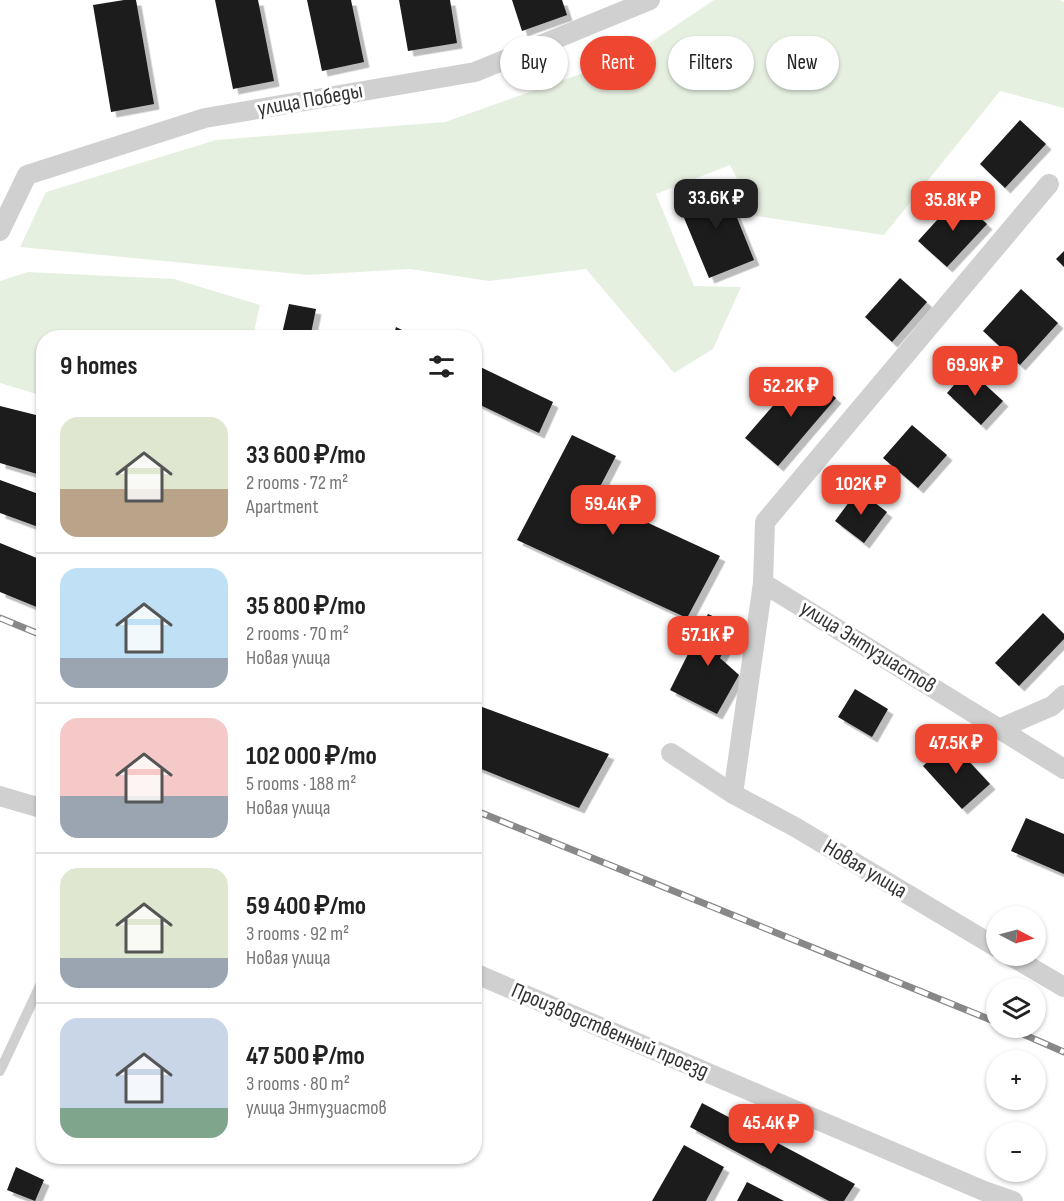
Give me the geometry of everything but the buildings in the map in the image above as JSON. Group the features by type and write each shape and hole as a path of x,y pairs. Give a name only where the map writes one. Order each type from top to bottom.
{"street":[{"name":"улица Победы","path":"0,231 27,175 205,118 476,72 650,0"},
{"path":"733,794 763,583 765,522 1049,184"},
{"name":"улица Энтузиастов","path":"763,583 1064,769"},
{"path":"999,729 1052,706 1064,695"},
{"name":"Новая улица","path":"671,753 733,794 795,827 986,940"},
{"path":"0,796 36,806"},
{"path":"1028,966 1064,987"},
{"name":"Производственный проезд","path":"482,976 1012,1201"}],"lane":[{"path":"0,1071 36,994"}],"green space":[{"path":"714,0 1060,0 1064,2 1064,108 1000,91 884,235 756,216 730,165 656,194 694,286 741,287 713,349 674,373 586,269 489,281 410,269 308,275 20,247 46,192 216,140 445,122 536,90 568,90 568,79 580,74 580,90 656,90 656,39"},
{"path":"28,272 174,279 260,305 255,330 36,330 36,394 0,383 0,281"}],"railway":[{"path":"0,618 36,633"},
{"path":"482,813 986,1018"},
{"path":"1032,1038 1064,1052"}]}
